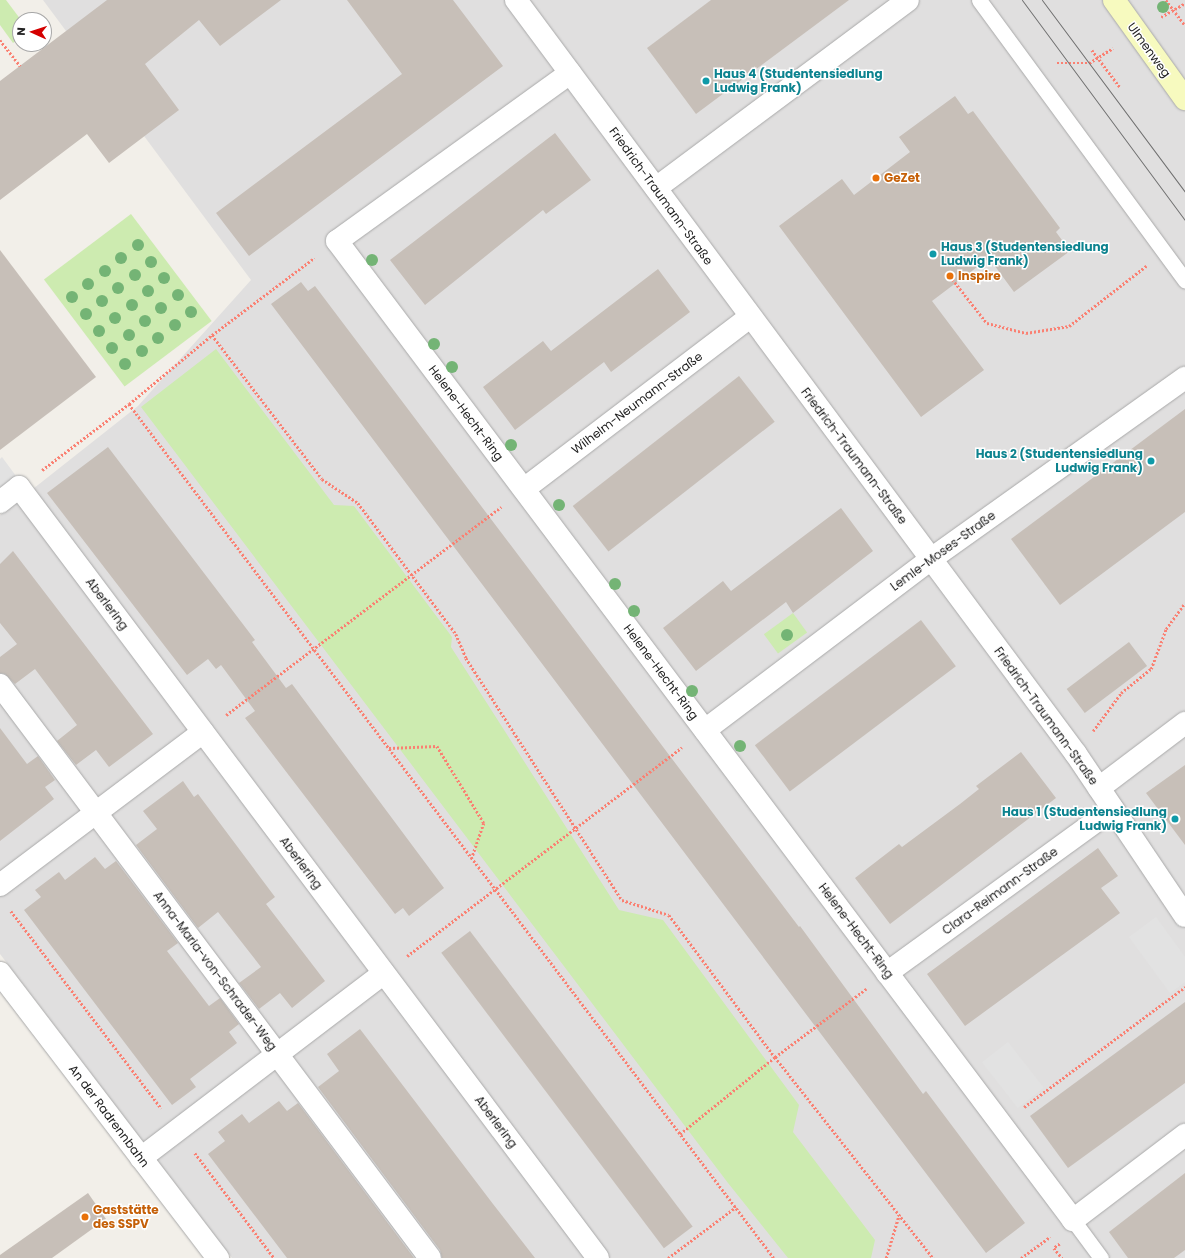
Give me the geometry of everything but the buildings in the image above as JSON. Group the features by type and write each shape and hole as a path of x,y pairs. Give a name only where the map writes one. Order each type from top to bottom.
{"street":[{"name":"Friedrich-Traumann-Straße","path":"516,0 1076,754 1185,916"},
{"path":"656,188 908,0"},
{"name":"Ulmenweg","path":"1114,0 1185,99"},
{"path":"337,241 570,73"},
{"name":"Helene-Hecht-Ring","path":"337,241 1073,1220"},
{"name":"Wilhelm-Neumann-Straße","path":"524,489 750,317"},
{"name":"Lemle-Moses-Straße","path":"705,730 931,559 1185,378"},
{"path":"0,502 19,487"},
{"name":"Aberlering","path":"19,487 598,1258"},
{"name":"Anna-Maria-von-Schrader-Weg","path":"0,685 430,1258"},
{"path":"1098,788 1185,723"},
{"path":"0,885 203,732"},
{"name":"Clara-Reimann-Straße","path":"887,973 1113,809"},
{"name":"An der Radrennbahn","path":"0,973 218,1258"},
{"path":"141,1158 384,973"},
{"path":"1073,1220 1185,1136"}],"lane":[{"path":"979,0 1185,280"},
{"path":"1073,1220 1101,1258"}],"path":[{"path":"1166,0 1185,25"},
{"path":"1052,99 1068,84 1053,64 1089,63 1137,32"},
{"path":"0,40 20,66"},
{"path":"1092,50 1120,87"},
{"path":"19,487 129,404 212,335 337,241"},
{"path":"950,276 987,323 1026,333 1069,326 1165,251"},
{"path":"212,335 322,479 358,503 456,634 466,658 573,827 622,900 669,915 775,1057 933,1258"},
{"path":"129,404 774,1258"},
{"path":"203,732 524,489"},
{"path":"1076,754 1121,693 1151,669 1166,629 1185,604"},
{"path":"384,973 495,889 573,827 705,730"},
{"path":"389,748 437,746 484,823 472,858"},
{"path":"10,908 274,1258"},
{"path":"680,1134 775,1057 887,973"},
{"path":"1001,1124 1185,987"},
{"path":"668,1258 736,1208"},
{"path":"886,1258 899,1214"},
{"path":"1021,1258 1073,1220"}],"shaded area":[{"path":"43,0 1185,0 1185,1258 232,1258 0,954 0,515 138,406 251,280"},
{"path":"2,457 16,476 0,488 0,459"},
{"path":"1156,917 1185,957 1185,982 1170,993 1129,937"},
{"path":"1008,1042 1044,1088 1018,1108 982,1062"}],"green space":[{"path":"0,0 6,0 15,12 12,12 12,42 0,25"},
{"path":"131,214 212,321 125,387 44,280"},
{"path":"216,349 334,505 354,506 452,637 451,647 619,910 663,920 799,1105 793,1132 875,1240 871,1258 788,1258 728,1183 141,407"},
{"path":"793,613 807,632 778,654 764,634"}],"tram line":[{"path":"1022,0 1185,220"},
{"path":"1042,0 1185,192"}],"place":[{"name":"Haus 4 (Studentensiedlung Ludwig Frank)","path":"706,81"},
{"name":"GeZet","path":"876,178"},
{"name":"Haus 3 (Studentensiedlung Ludwig Frank)","path":"933,254"},
{"name":"Inspire","path":"950,276"},
{"name":"Haus 2 (Studentensiedlung Ludwig Frank)","path":"1151,461"},
{"name":"Haus 1 (Studentensiedlung Ludwig Frank)","path":"1175,819"},
{"name":"Gaststätte des SSPV","path":"85,1217"}]}
